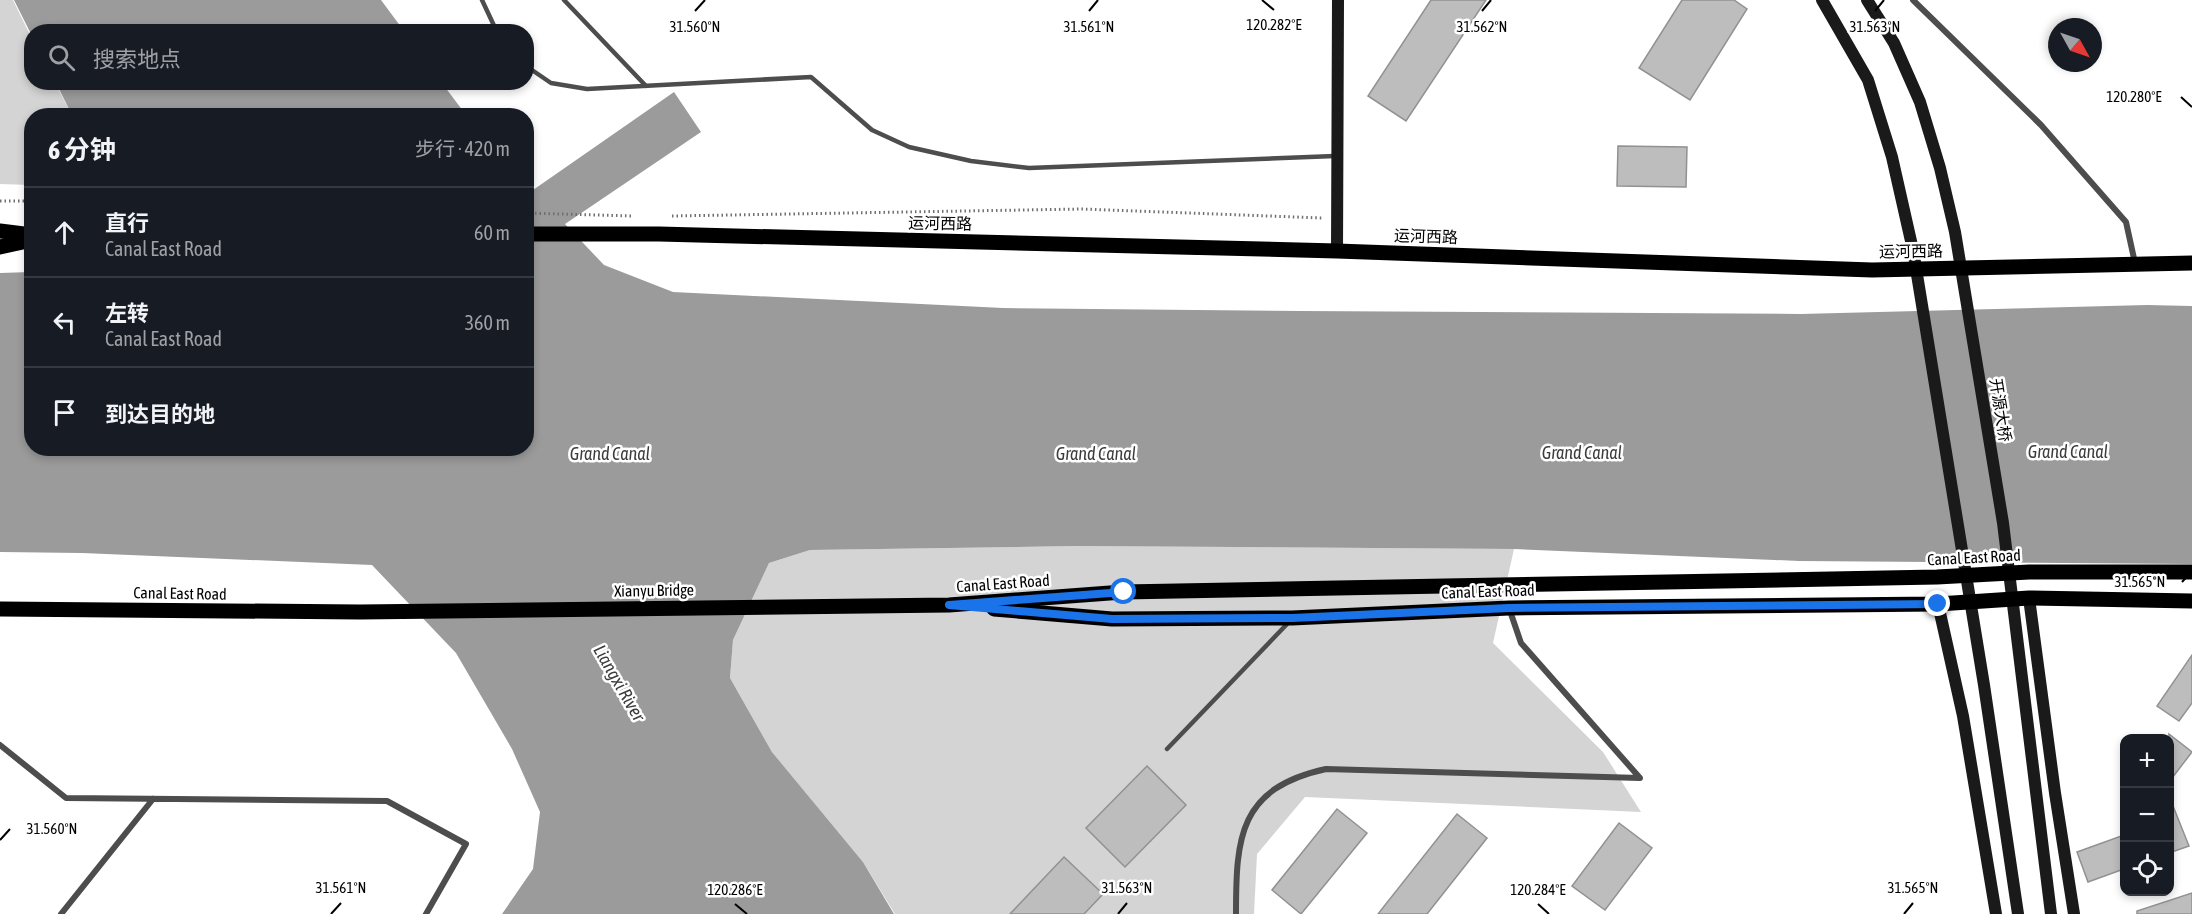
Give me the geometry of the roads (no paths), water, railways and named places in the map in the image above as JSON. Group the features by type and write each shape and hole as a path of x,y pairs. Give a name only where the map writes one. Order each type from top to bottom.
{"main road":[{"path":"1337,251 1338,0"},
{"path":"1822,0 1868,80 1892,157 1913,250 1984,685 2018,914"},
{"name":"开源大桥","path":"1867,0 1894,43 1920,102 1940,168 1955,232 2003,523 2051,914"},
{"path":"0,231 24,234"},
{"name":"运河西路","path":"534,234 659,234 1337,251 1872,270 2192,263"},
{"path":"0,247 24,242"},
{"name":"Canal East Road","path":"949,605 1124,592 1937,577 2029,572 2192,572"},
{"path":"2030,598 2055,793 2074,914"},
{"name":"Canal East Road","path":"949,605 1112,619 1292,618 1509,608 1938,604 2030,598 2192,601"},
{"path":"1938,604 1963,716 1995,914"},
{"name":"Xianyu Bridge","path":"360,612 949,605"},
{"name":"Canal East Road","path":"0,609 360,612"}],"street":[{"path":"1913,0 2041,125 2126,222 2135,263"},
{"path":"1236,914 1236,860 1243,830 1256,807 1274,789 1299,775 1326,769 1640,778 1521,643 1509,608"},
{"path":"0,745 66,798 387,801 466,844 426,914"},
{"path":"61,914 153,799"}],"lane":[{"path":"482,0 493,24"},
{"path":"564,0 646,86"},
{"path":"534,71 551,83 587,89 811,77 872,130 909,147 971,161 1029,168 1337,156"},
{"path":"1167,749 1292,618"}],"water":[{"path":"14,0 381,0 399,24 26,24"},
{"path":"60,90 447,90 461,108 68,108"},
{"path":"674,92 701,132 565,224 604,265 673,292 1003,308 1301,311 1801,314 2147,305 2192,306 2192,564 1799,561 1514,549 1077,546 810,550 769,563 733,640 730,678 772,752 863,862 894,914 502,914 533,869 540,812 512,749 456,653 372,565 82,553 0,552 0,273 24,272 24,456 534,456 534,189"}],"water label":[{"name":"Grand Canal","path":"2068,452"},
{"name":"Grand Canal","path":"1582,453"},
{"name":"Grand Canal","path":"610,454"},
{"name":"Grand Canal","path":"1096,454"},
{"name":"Liangxi River","path":"619,683"}]}
